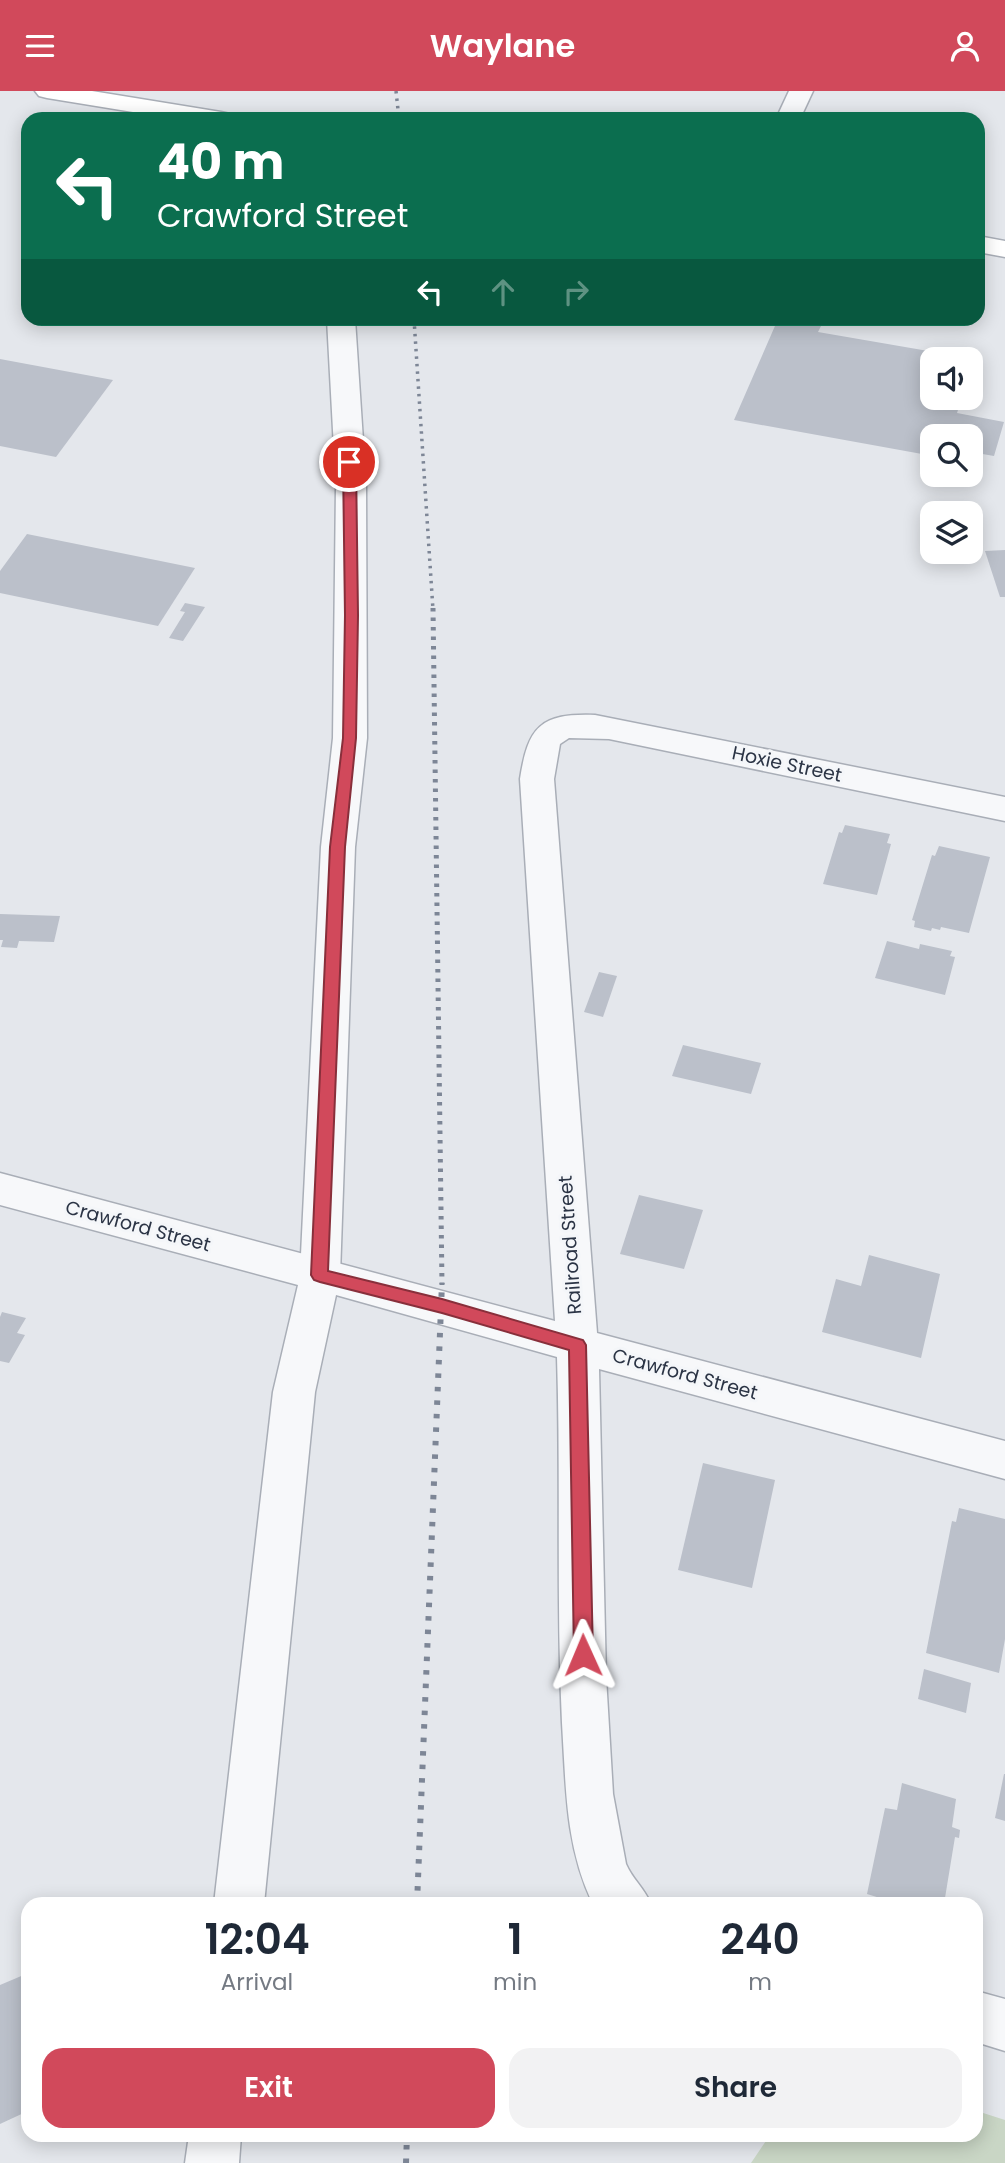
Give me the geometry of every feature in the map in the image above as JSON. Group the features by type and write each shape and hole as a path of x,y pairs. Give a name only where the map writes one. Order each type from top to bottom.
{"main road":[{"path":"47,91 178,112"},
{"path":"985,245 1005,249"}],"street":[{"path":"791,112 801,91"},
{"path":"240,1897 294,1392 320,1275 338,847 350,724 351,486 341,326"},
{"name":"Hoxie Street","path":"567,727 586,725 646,735 1005,809"},
{"name":"Railroad Street","path":"567,727 548,736 542,750 537,779 577,1345 584,1708 595,1848 609,1887 618,1897"},
{"name":"Crawford Street","path":"0,1189 442,1306 1005,1460"},
{"path":"983,2018 1005,2025"},
{"path":"212,2163 214,2142"}],"green space":[{"path":"983,2113 1005,2120 1005,2163 751,2163 765,2142 983,2142"}],"building":[{"path":"775,326 821,326 818,332 920,350 920,410 958,410 957,413 1004,422 994,456 983,454 983,424 920,424 920,454 734,420"},
{"path":"0,359 113,380 56,457 0,446"},
{"path":"27,534 195,568 158,626 0,593 0,571"},
{"path":"1005,550 1005,597 1000,597 985,551"},
{"path":"185,603 205,607 183,641 169,638 185,612 180,611"},
{"path":"845,825 890,834 887,843 891,844 877,895 823,884 839,832 842,833"},
{"path":"939,846 990,857 969,933 941,927 940,930 932,928 931,931 914,927 915,921 912,920 932,855 935,856"},
{"path":"0,914 60,916 54,942 19,941 17,948 1,947 3,940 0,940"},
{"path":"887,941 919,949 920,944 952,951 950,956 955,957 945,995 875,978"},
{"path":"599,972 617,976 603,1017 584,1012"},
{"path":"683,1045 761,1063 751,1094 672,1076"},
{"path":"639,1195 703,1210 684,1269 620,1254"},
{"path":"869,1255 940,1274 921,1358 822,1332 836,1279 861,1286"},
{"path":"2,1312 26,1318 17,1333 25,1335 9,1363 0,1361"},
{"path":"703,1463 775,1480 752,1588 678,1570"},
{"path":"959,1508 1005,1519 1005,1639 999,1673 926,1653 952,1521 956,1522"},
{"path":"924,1669 971,1683 966,1713 918,1699"},
{"path":"1005,1774 1005,1821 995,1818"},
{"path":"902,1783 956,1799 952,1827 960,1830 959,1838 955,1837 945,1897 877,1897 867,1894 885,1808 897,1810"},
{"path":"21,1976 21,2114 0,2124 0,1985"}],"railway":[{"path":"396,91 398,112"},
{"path":"414,326 433,610"},
{"path":"433,608 442,1283"},
{"path":"417,1897 442,1283"},
{"path":"406,2163 407,2142"}],"route":[{"path":"349,462 352,615 350,738 338,847 320,1275 442,1306 577,1345 583,1655"}]}
